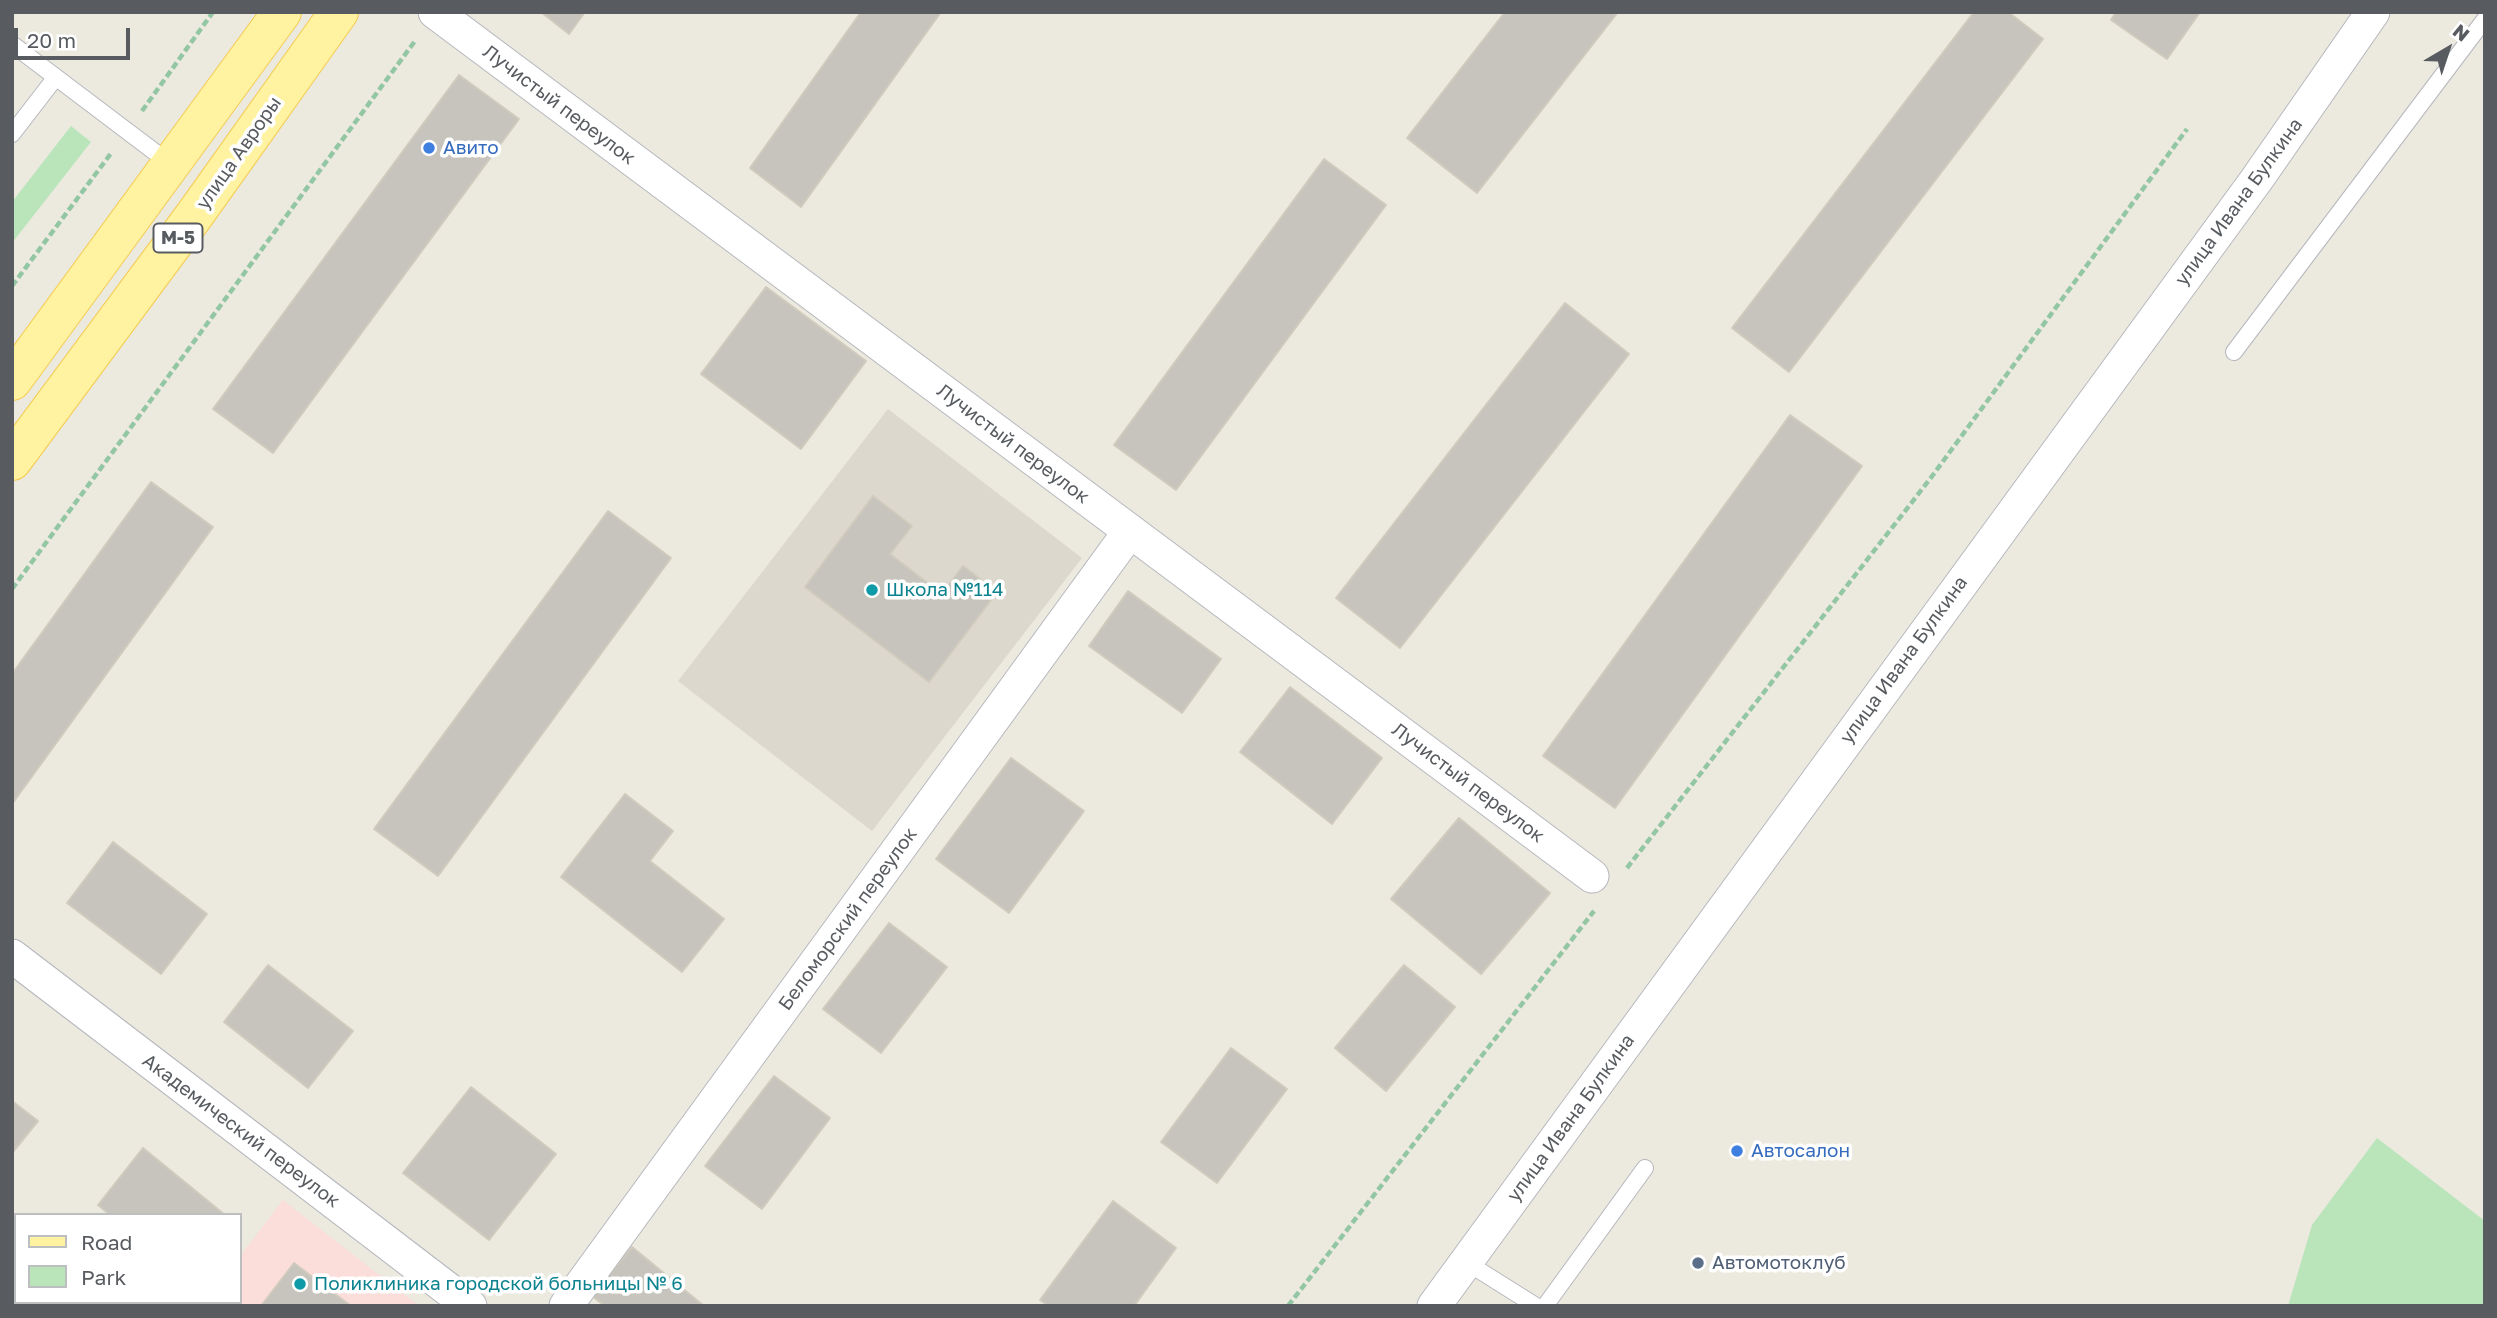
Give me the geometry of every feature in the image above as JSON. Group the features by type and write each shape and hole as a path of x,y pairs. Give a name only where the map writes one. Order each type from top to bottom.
{"main road":[{"name":"улица Авроры","path":"12,461 196,213 339,12"},
{"name":"М-5","path":"12,381 172,165 273,15"}],"street":[{"name":"улица Ивана Булкина","path":"1434,1306 2258,179 2373,12"},
{"name":"Лучистый переулок","path":"435,13 1130,531 1607,876"},
{"name":"Беломорский переулок","path":"566,1306 1130,531"},
{"name":"Академический переулок","path":"12,956 470,1306"}],"lane":[{"path":"2234,352 2485,19"},
{"path":"12,44 172,165"},
{"path":"12,134 56,77"},
{"path":"1545,1306 1645,1168"},
{"path":"1466,1262 1536,1306"}],"path":[{"path":"12,285 214,12"},
{"path":"12,589 435,13"},
{"path":"1607,876 1930,479 2187,129"},
{"path":"1288,1306 1596,909"}],"shaded area":[{"path":"888,409 1082,558 872,831 678,681"},
{"path":"283,1200 419,1306 201,1306 242,1304 242,1253"}],"green space":[{"path":"71,126 91,142 12,243 12,202"},
{"path":"2377,1138 2485,1221 2485,1306 2288,1306 2312,1225"}],"building":[{"path":"541,12 585,12 569,34"},
{"path":"861,12 941,12 801,207 750,168"},
{"path":"1505,12 1618,12 1477,193 1407,138"},
{"path":"1974,12 2008,12 2043,39 1789,372 1732,328"},
{"path":"2116,12 2200,12 2167,59 2111,20"},
{"path":"459,75 519,119 273,453 213,409"},
{"path":"1324,159 1386,205 1176,490 1114,445"},
{"path":"766,287 866,361 801,449 701,374"},
{"path":"1565,303 1629,354 1400,648 1336,598"},
{"path":"1790,415 1862,466 1615,808 1543,756"},
{"path":"151,482 213,527 12,804 12,674"},
{"name":"Школа №114","path":"873,496 912,526 890,554 942,594 963,566 997,592 929,682 805,587"},
{"path":"608,511 671,558 438,876 374,829"},
{"path":"1128,591 1221,659 1182,713 1089,646"},
{"path":"1290,687 1382,758 1332,824 1240,752"},
{"path":"1011,758 1084,811 1009,913 936,859"},
{"path":"625,794 673,831 650,861 724,919 682,972 561,877"},
{"path":"1459,818 1550,893 1481,974 1391,899"},
{"path":"113,842 207,914 161,974 67,903"},
{"path":"889,923 947,967 881,1053 823,1009"},
{"path":"268,965 353,1031 308,1088 224,1022"},
{"path":"1404,965 1455,1007 1386,1091 1335,1048"},
{"path":"1231,1048 1287,1089 1217,1183 1161,1142"},
{"path":"774,1076 830,1118 762,1209 705,1166"},
{"path":"471,1087 556,1154 489,1240 403,1173"},
{"path":"12,1101 38,1121 12,1153"},
{"path":"143,1148 223,1213 108,1213 98,1205"},
{"path":"1113,1201 1176,1248 1134,1306 1049,1306 1040,1300"},
{"path":"632,1247 704,1306 605,1306 592,1296"},
{"name":"Поликлиника городской больницы № 6","path":"294,1263 351,1306 261,1306"},
{"path":"95,1304 97,1306 26,1306"}],"place":[{"name":"Авито","path":"429,148"},
{"name":"Школа №114","path":"872,590"},
{"name":"Автосалон","path":"1737,1151"},
{"name":"Автомотоклуб","path":"1698,1263"},
{"name":"Поликлиника городской больницы № 6","path":"300,1284"}]}
